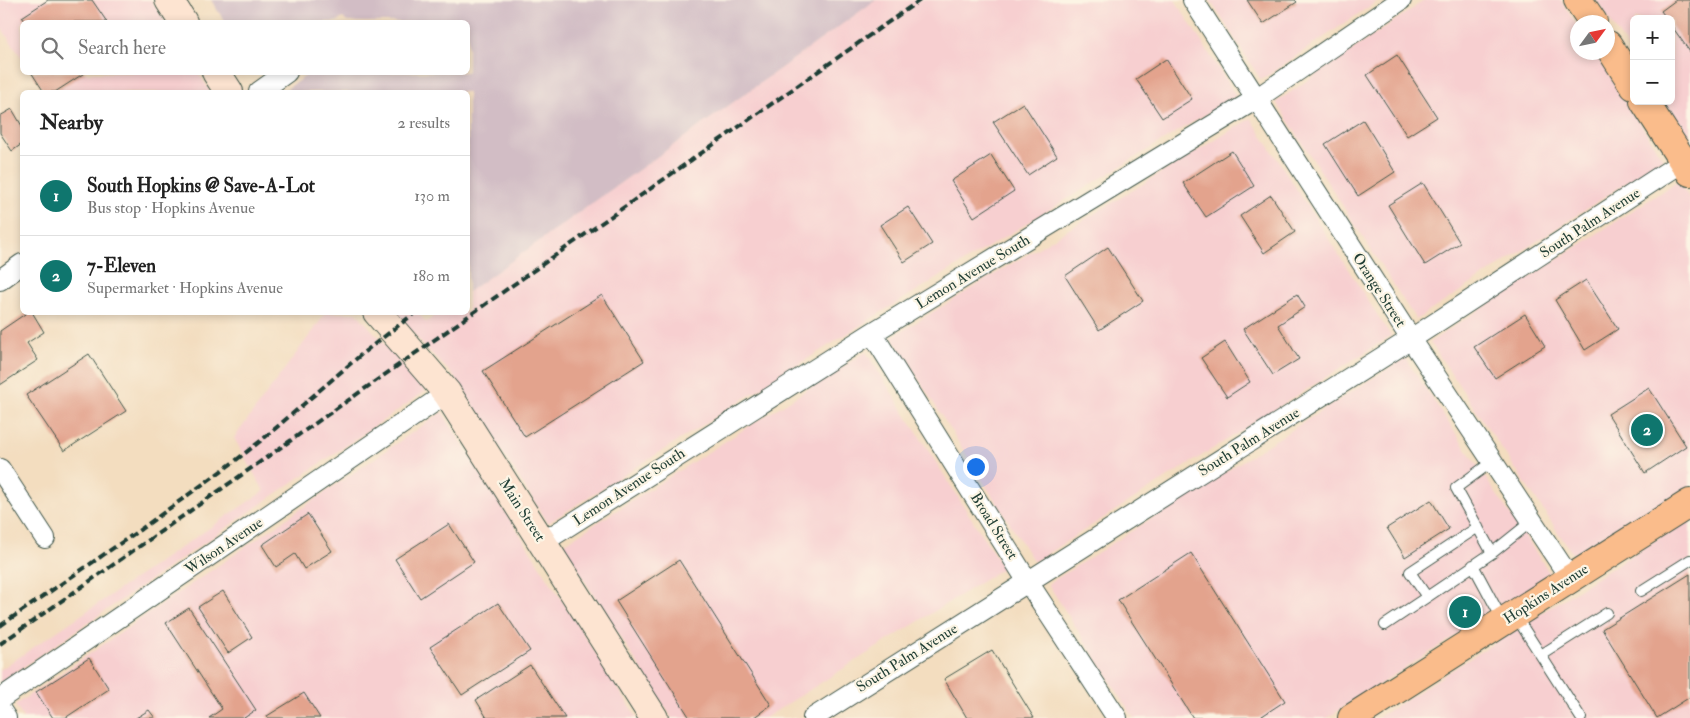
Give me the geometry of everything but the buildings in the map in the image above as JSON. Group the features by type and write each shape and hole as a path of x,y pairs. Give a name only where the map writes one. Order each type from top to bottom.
{"main road":[{"path":"1578,0 1588,15"},
{"path":"1615,56 1630,80"},
{"path":"1647,105 1688,164"},
{"name":"Hopkins Avenue","path":"1352,718 1690,503"}],"street":[{"path":"168,0 182,20"},
{"name":"Orange Street","path":"1192,0 1411,339 1570,578"},
{"name":"Lemon Avenue South","path":"543,542 872,333 1256,99 1401,0"},
{"path":"218,75 228,90"},
{"path":"262,90 283,75"},
{"name":"South Palm Avenue","path":"813,718 1688,164"},
{"path":"0,280 20,265"},
{"name":"Main Street","path":"380,315 447,392 654,718"},
{"name":"Broad Street","path":"872,333 1028,582 1117,718"},
{"name":"Wilson Avenue","path":"0,699 447,392"},
{"path":"0,469 45,538"},
{"path":"0,709 6,718"}],"lane":[{"path":"1492,553 1456,488 1493,461"},
{"path":"1385,625 1492,553 1532,522"},
{"path":"1427,597 1410,572 1478,527"},
{"path":"1641,591 1690,560"},
{"path":"1473,565 1509,618 1541,655 1580,718"},
{"path":"1541,655 1607,613"}],"shaded area":[{"path":"0,0 151,0 165,20 20,20 20,55 0,26"},
{"path":"211,0 876,0 470,291 470,90 285,90 307,75 470,75 470,20 345,20 343,18 340,20 224,20"},
{"path":"876,0 1175,0 1236,96 877,315 548,523 452,374 424,346 398,315 420,315 426,322 436,315 470,315 470,291"},
{"path":"1210,0 1379,0 1261,80"},
{"path":"1425,0 1561,0 1570,15 1570,60 1599,60 1663,159 1416,320 1276,102"},
{"path":"1596,0 1690,0 1690,142 1688,143 1664,105 1675,105 1675,15 1630,15 1630,52 1615,29 1615,15 1606,15"},
{"path":"33,75 199,75 210,90 45,90"},
{"path":"1251,118 1391,336 1034,562 892,337"},
{"path":"1678,181 1690,199 1690,488 1576,559 1430,342"},
{"path":"325,315 359,315 426,391 0,683 0,670 264,491 234,438"},
{"path":"866,352 1003,568 765,718 672,718 562,545"},
{"path":"1405,358 1551,575 1327,718 1134,718 1048,584"},
{"path":"442,412 637,718 23,718 15,705"},
{"path":"1690,518 1690,718 1377,718"}],"railway":[{"path":"0,644 920,0"},
{"path":"0,626 141,529 235,461 363,353 412,315"}],"place":[{"name":"7-Eleven","path":"1647,430"},
{"name":"South Hopkins @ Save-A-Lot","path":"1465,612"}]}
